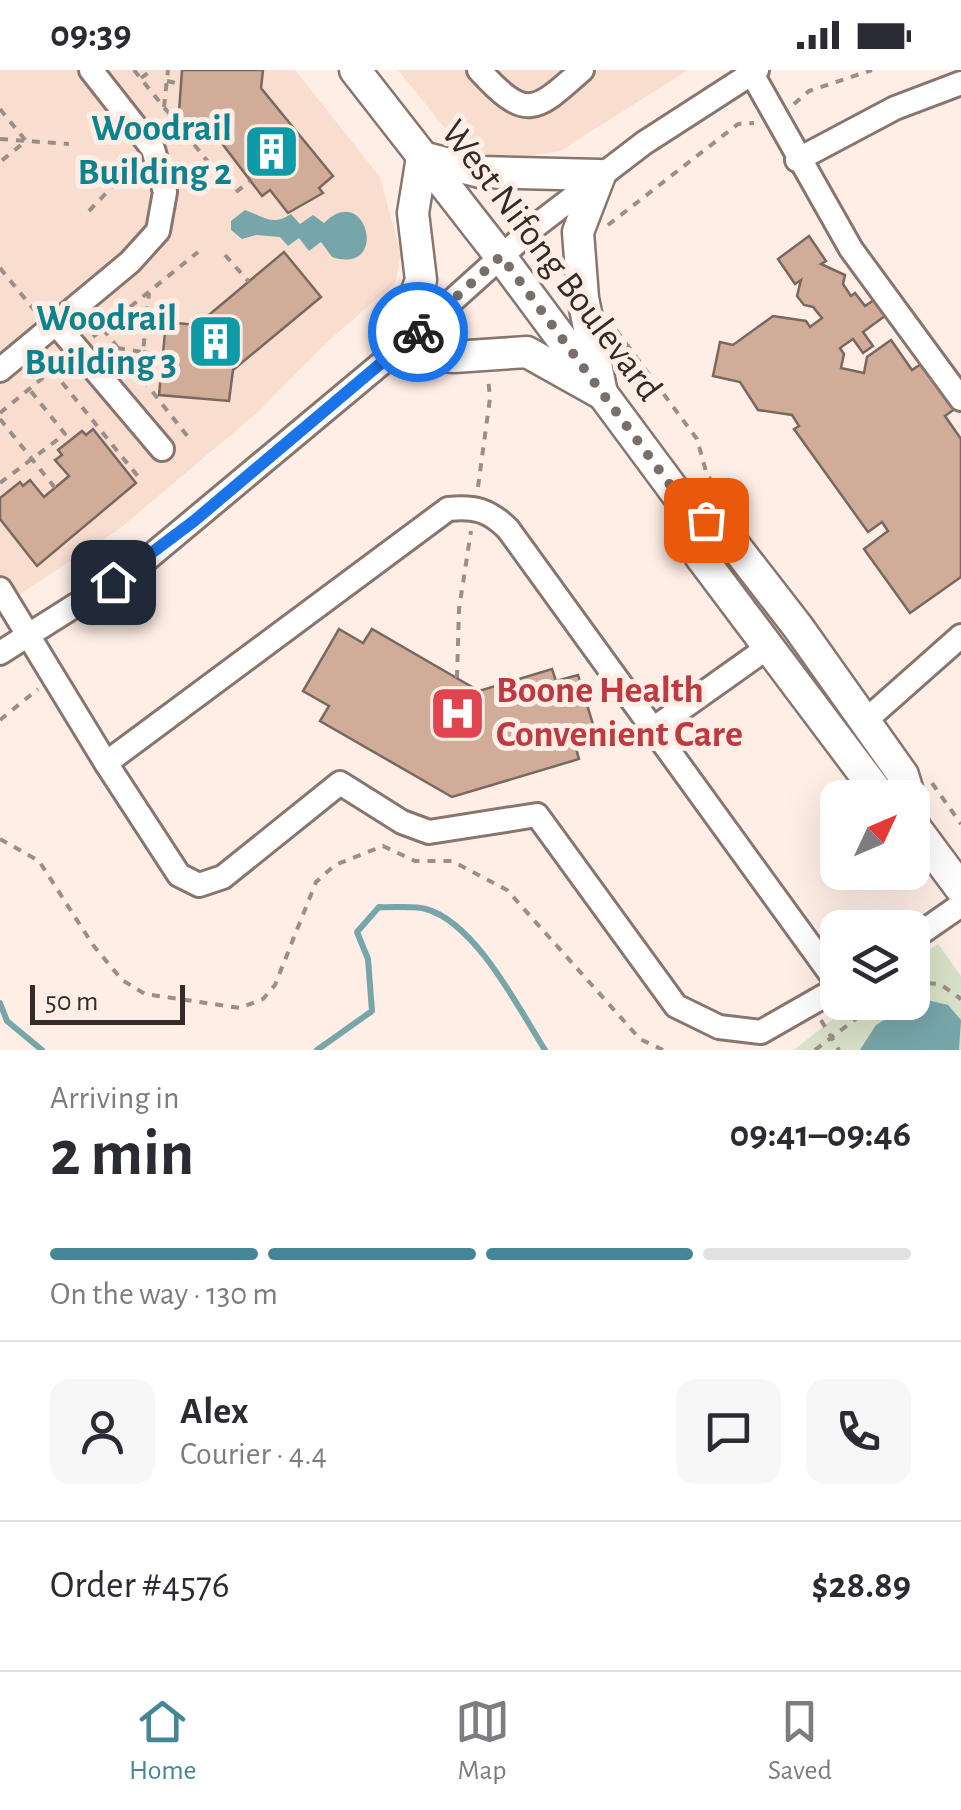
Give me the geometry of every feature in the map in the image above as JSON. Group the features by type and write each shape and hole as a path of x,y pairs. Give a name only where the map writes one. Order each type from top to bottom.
{"main road":[{"name":"West Nifong Boulevard","path":"355,70 501,256 682,501 729,538 905,780"},
{"path":"422,157 480,172 600,175 578,232 583,298 602,394 527,352 454,357 394,352 421,280 413,213 422,157"},
{"name":"West Nifong Boulevard","path":"682,501 700,556 868,780"},
{"path":"767,648 804,667 847,722 866,722"},
{"name":"West Nifong Boulevard","path":"930,831 961,889"}],"street":[{"path":"0,370 158,231 165,192 150,144 92,70"},
{"path":"479,70 514,104 527,109 544,103 574,73"},
{"path":"0,653 168,542 600,175 754,71 797,160 851,250 961,399"},
{"path":"797,160 895,108 961,83"},
{"path":"53,327 78,349 162,449"},
{"path":"106,763 427,522 448,509 470,506 492,513 508,529 820,961"},
{"path":"0,590 179,874 199,885 223,877 340,784 402,822 429,832 537,816 676,1006 719,1027 761,1032 820,997"},
{"path":"866,722 961,636"},
{"path":"654,729 767,648"},
{"path":"930,927 961,905"}],"path":[{"path":"134,70 221,178"},
{"path":"141,78 152,70"},
{"path":"164,107 168,70"},
{"path":"600,232 738,124 759,123 810,91 872,70"},
{"path":"166,82 180,84"},
{"path":"0,109 26,140"},
{"path":"0,139 69,144"},
{"path":"0,162 26,140"},
{"path":"89,211 133,155 150,144"},
{"path":"236,192 250,181"},
{"path":"55,488 0,416 198,252"},
{"path":"225,255 248,282"},
{"path":"0,268 53,327"},
{"path":"143,352 149,292"},
{"path":"607,318 697,439 707,475 741,517"},
{"path":"103,329 192,442"},
{"path":"118,348 163,356"},
{"path":"52,370 140,479"},
{"path":"0,483 2,486 65,434 29,389"},
{"path":"0,720 24,696 56,680"},
{"path":"930,812 961,824"},
{"path":"0,839 38,861 122,980 144,994 240,1008 263,998 274,986 316,882 335,864 384,846 415,861 452,861 507,890 640,1039 664,1050"},
{"path":"930,983 940,984 961,999"},
{"path":"815,1050 855,1020"},
{"path":"832,1038 840,1050"}],"shaded area":[{"path":"0,70 295,70 380,177 401,255 395,283 326,343 257,413 118,530 0,607"},
{"path":"398,70 688,70 560,151 501,161 471,151 452,137"}],"green space":[{"path":"938,944 961,976 961,1050 794,1050 832,1020 930,1020 930,949"}],"water":[{"path":"245,210 273,220 291,214 300,224 313,215 324,223 339,213 352,213 361,220 366,243 361,254 350,259 332,257 321,242 309,251 299,238 288,246 280,237 256,235 242,239 231,230 231,221"},
{"path":"930,1001 948,1005 961,1020 959,1050 860,1050 876,1025 884,1020 930,1020"}],"building":[{"name":"Woodrail Building 2","path":"182,70 263,70 261,88 333,176 319,188 323,193 288,213 270,190 262,196 211,129 178,126"},
{"path":"809,236 826,261 821,264 845,275 843,284 851,296 855,293 865,306 874,300 885,316 863,332 873,346 863,353 853,339 840,348 844,354 841,368 864,373 867,357 891,340 912,370 924,362 956,408 945,416 961,439 961,577 910,613 864,549 888,531 882,522 868,532 794,429 799,426 792,415 758,410 740,382 713,376 720,342 733,345 773,316 806,321 810,327 822,318 797,296 801,280 795,284 778,259"},
{"name":"Woodrail Building 3","path":"284,252 321,297 233,370 229,401 159,395 166,322 197,325"},
{"path":"93,429 136,483 37,566 0,519 0,498 20,482 23,486 30,480 44,497 69,476 55,460 62,455 58,450 82,431 86,435"},
{"name":"Boone Health Convenient Care","path":"339,629 363,643 372,629 479,691 552,669 556,681 578,675 595,731 573,738 579,759 452,797 320,721 329,706 303,691"}],"waterway":[{"path":"317,1050 372,1011 368,959 357,932 379,907 426,909 462,931 494,969 545,1050"},
{"path":"0,1003 7,1021 42,1050"}],"way so far":[{"path":"418,332 501,256 682,501 706,520"}],"place":[{"name":"Woodrail Building 2","path":"271,151"},
{"name":"Woodrail Building 3","path":"216,341"},
{"name":"Boone Health Convenient Care","path":"457,713"}],"route":[{"path":"113,582 194,521 418,332"}]}
